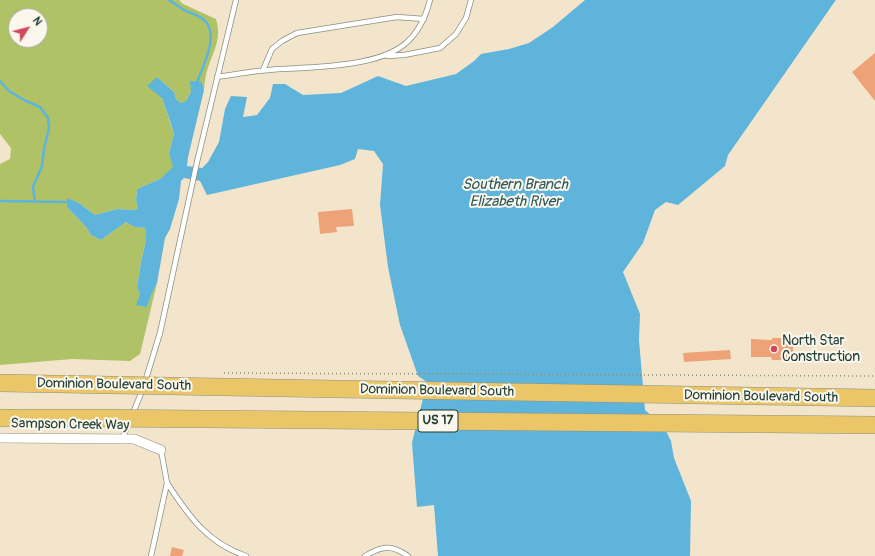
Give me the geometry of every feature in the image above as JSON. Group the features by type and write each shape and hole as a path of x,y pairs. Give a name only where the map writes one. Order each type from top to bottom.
{"highway":[{"name":"Dominion Boulevard South","path":"0,383 875,398"},
{"name":"Dominion Boulevard South","path":"0,418 875,425"}],"street":[{"name":"Sampson Creek Way","path":"0,438 138,440 161,450"}],"lane":[{"path":"122,439 140,398 160,333 196,162 236,0"},
{"path":"217,78 263,70 329,67 368,61 386,56 412,38 424,20 430,0"},
{"path":"386,56 404,56 440,48 456,34 466,18 471,0"},
{"path":"263,70 272,49 282,41 297,33 397,17 424,20"},
{"path":"152,556 167,482 161,450"},
{"path":"167,482 185,510 204,531 219,543 236,553 246,556"},
{"path":"365,556 378,549 388,547 399,549 408,556"}],"path":[{"path":"221,373 875,376"}],"green space":[{"path":"0,0 179,0 183,4 216,19 218,26 218,38 206,73 204,90 202,82 191,92 186,101 181,103 176,99 174,92 157,77 162,98 174,134 169,153 174,167 160,179 137,189 136,200 138,209 116,209 95,215 79,203 67,199 67,207 86,227 91,235 101,240 126,222 134,227 146,228 146,240 137,288 147,307 157,283 140,354 130,361 72,359 0,365 0,164 10,159 11,148 0,134"}],"water":[{"name":"Southern Branch Elizabeth River","path":"585,0 836,0 728,155 725,166 678,205 666,202 655,210 643,243 623,272 640,314 639,340 645,410 664,427 671,441 674,458 691,501 690,556 438,556 434,505 417,507 412,443 427,382 418,376 400,325 388,267 380,205 383,164 374,151 358,149 355,159 340,165 207,195 200,181 184,178 181,181 179,199 170,229 165,238 157,283 147,307 136,305 140,294 137,288 146,240 146,228 134,227 126,222 101,240 91,235 86,227 67,207 67,198 79,203 95,215 117,209 138,209 136,200 137,189 160,179 173,167 169,153 174,134 171,124 162,98 147,86 157,77 174,92 176,99 181,103 186,101 191,92 190,81 202,82 204,90 187,166 202,168 208,162 219,142 225,109 231,96 247,97 243,117 257,115 270,98 273,84 285,84 303,95 341,93 378,76 406,86 456,74 481,54 509,49 529,43 553,27"}],"pier":[{"path":"836,0 838,0 738,144 737,143"}],"building":[{"path":"875,53 875,101 852,72"},
{"path":"352,209 354,226 336,227 337,232 320,234 318,212"},
{"name":"North Star Construction","path":"772,338 793,338 793,360 772,360 771,357 751,357 751,339 772,340"},
{"path":"730,350 731,359 684,362 683,353"},
{"path":"172,547 184,550 182,556 170,556"}],"waterway":[{"path":"169,0 184,10 202,18 209,26 209,50 197,82"},
{"path":"0,81 9,91 40,107 48,118 49,128 42,166 33,187 35,202"},
{"path":"0,201 67,202"}],"place":[{"name":"North Star Construction","path":"774,349"}]}
